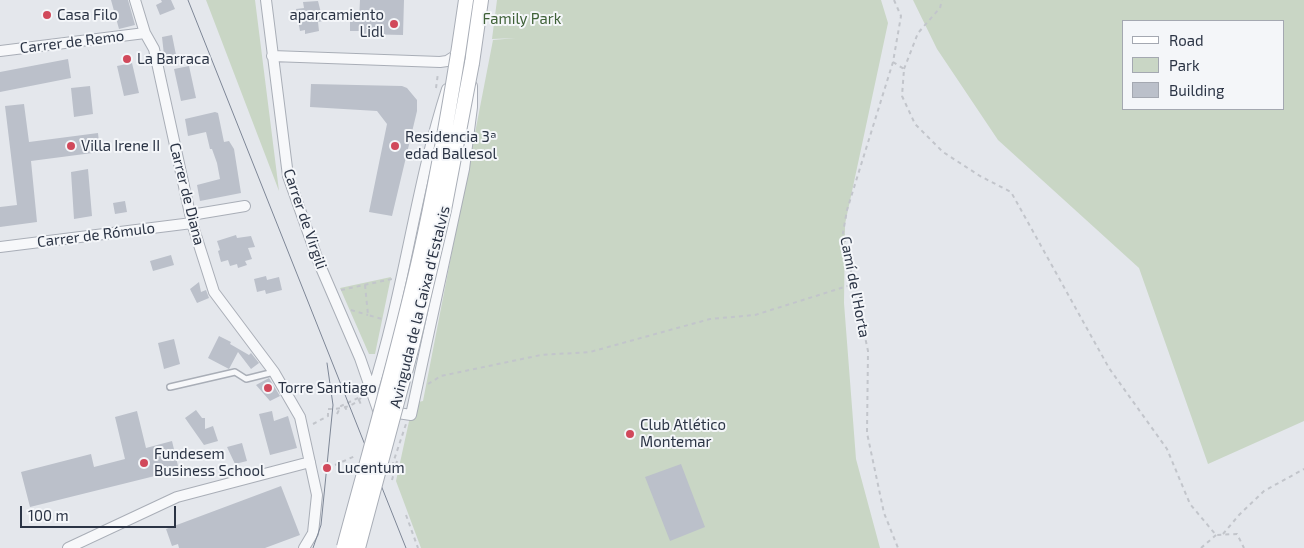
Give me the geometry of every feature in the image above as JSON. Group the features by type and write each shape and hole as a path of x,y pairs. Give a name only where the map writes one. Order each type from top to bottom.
{"main road":[{"name":"Avinguda de la Caixa d'Estalvis","path":"348,548 400,342 441,160 466,0"},
{"name":"Avinguda de la Caixa d'Estalvis","path":"348,548 412,346 440,230 472,63 481,0"}],"street":[{"name":"Carrer de Diana","path":"134,0 145,33 154,50 191,219 214,292 274,372 300,417 317,495 313,533 304,548"},
{"name":"Carrer de Virgili","path":"266,0 288,176 319,263 364,371 367,394 378,410 411,415"},
{"name":"Carrer de Remo","path":"0,51 145,33"},
{"path":"272,56 440,62 447,61 458,54"},
{"name":"Avinguda de la Caixa d'Estalvis","path":"367,394 379,370 394,319 436,123 458,54"},
{"name":"Avinguda de la Caixa d'Estalvis","path":"411,415 464,169 472,107 472,63"},
{"name":"Carrer de Rómulo","path":"0,248 191,219 245,206"},
{"path":"364,371 379,370"},
{"path":"68,548 177,497 310,462"}],"lane":[{"path":"170,387 235,372 246,379 274,372"}],"path":[{"name":"Camí de l'Horta","path":"894,0 901,16 893,62 845,224 844,233 848,264 868,352 867,433 884,513 898,548"},
{"path":"942,0 940,8 918,33 904,69 902,96 915,124 943,152 980,176 1011,192 1110,368 1167,449 1190,504 1216,534"},
{"path":"893,62 904,69"},
{"path":"341,290 392,279"},
{"path":"427,385 441,376 541,355 590,352 710,319 755,315 854,284"},
{"path":"365,285 368,315"},
{"path":"350,310 382,319"},
{"path":"337,414 344,405 367,394"},
{"path":"359,399 362,407"},
{"path":"344,405 347,412"},
{"path":"303,429 328,416 328,409 340,409"},
{"path":"392,480 400,449"},
{"path":"335,465 361,454"},
{"path":"1223,534 1239,514 1264,491 1304,469"},
{"path":"406,515 418,548"},
{"path":"1200,548 1216,534 1237,534 1244,548"}],"green space":[{"path":"206,0 255,0 279,191"},
{"name":"Family Park","path":"497,0 881,0 888,23 845,224 844,303 856,459 880,548 421,548 396,481 413,403 423,401 493,40 516,38 492,39"},
{"path":"913,0 1304,0 1304,421 1208,464 1139,268 998,140 937,49"},
{"path":"391,277 375,354 369,354 340,288"}],"building":[{"path":"111,0 128,0 135,25 119,29"},
{"path":"161,0 171,0 175,9 160,15 156,5 162,2"},
{"path":"360,0 404,0 403,35 359,34 359,31 350,31 350,19 359,19"},
{"path":"318,1 323,21 318,22 319,31 305,34 305,30 300,31 296,9 304,8 303,2"},
{"path":"172,35 176,55 164,55 162,37"},
{"path":"68,59 71,78 0,92 0,72"},
{"path":"132,63 139,93 124,96 117,66"},
{"path":"189,66 196,98 181,101 174,69"},
{"name":"Residencia 3ª edad Ballesol","path":"311,84 402,86 407,88 417,100 417,111 392,216 369,212 387,124 377,111 310,107"},
{"name":"Villa Irene II","path":"90,86 93,114 74,117 71,88"},
{"path":"24,104 29,142 98,133 100,152 31,161 37,222 0,227 0,207 17,205 5,106"},
{"path":"215,112 218,113 224,142 229,141 234,149 241,193 200,201 197,185 220,179 217,163 212,149 210,149 206,132 188,136 185,119"},
{"path":"88,169 92,216 74,219 71,172"},
{"path":"125,201 127,212 115,214 113,203"},
{"path":"236,235 237,238 251,236 255,247 248,248 252,259 245,261 247,265 238,268 237,264 230,266 228,260 221,262 217,241"},
{"path":"171,255 174,265 153,271 150,261"},
{"path":"266,276 267,280 279,277 282,290 266,294 265,290 257,292 254,279"},
{"path":"199,282 201,292 206,290 209,298 197,303 190,289"},
{"path":"219,336 249,355 251,353 259,363 251,369 238,352 229,369 208,358"},
{"path":"174,339 180,364 164,369 158,343"},
{"name":"Torre Santiago","path":"269,378 280,396 270,401 256,385"},
{"path":"196,410 202,418 205,418 205,429 213,426 218,441 204,445 185,418"},
{"name":"Fundesem Business School","path":"137,411 146,448 172,441 179,470 30,507 21,472 91,454 94,467 125,459 115,417"},
{"path":"272,411 274,421 288,416 297,448 270,455 259,414"},
{"path":"242,443 247,461 235,464 227,447"},
{"path":"681,464 705,527 670,541 645,477"},
{"path":"281,486 300,535 265,548 179,548 178,544 172,546 166,529"}],"tram line":[{"path":"188,0 406,548"},
{"path":"313,548 321,525 333,405 327,363"}],"place":[{"name":"Casa Filo","path":"47,15"},
{"name":"aparcamiento Lidl","path":"394,24"},
{"name":"La Barraca","path":"127,59"},
{"name":"Villa Irene II","path":"71,146"},
{"name":"Residencia 3ª edad Ballesol","path":"395,146"},
{"name":"Torre Santiago","path":"268,388"},
{"name":"Club Atlético Montemar","path":"630,434"},
{"name":"Fundesem Business School","path":"144,463"},
{"name":"Lucentum","path":"327,468"}]}
